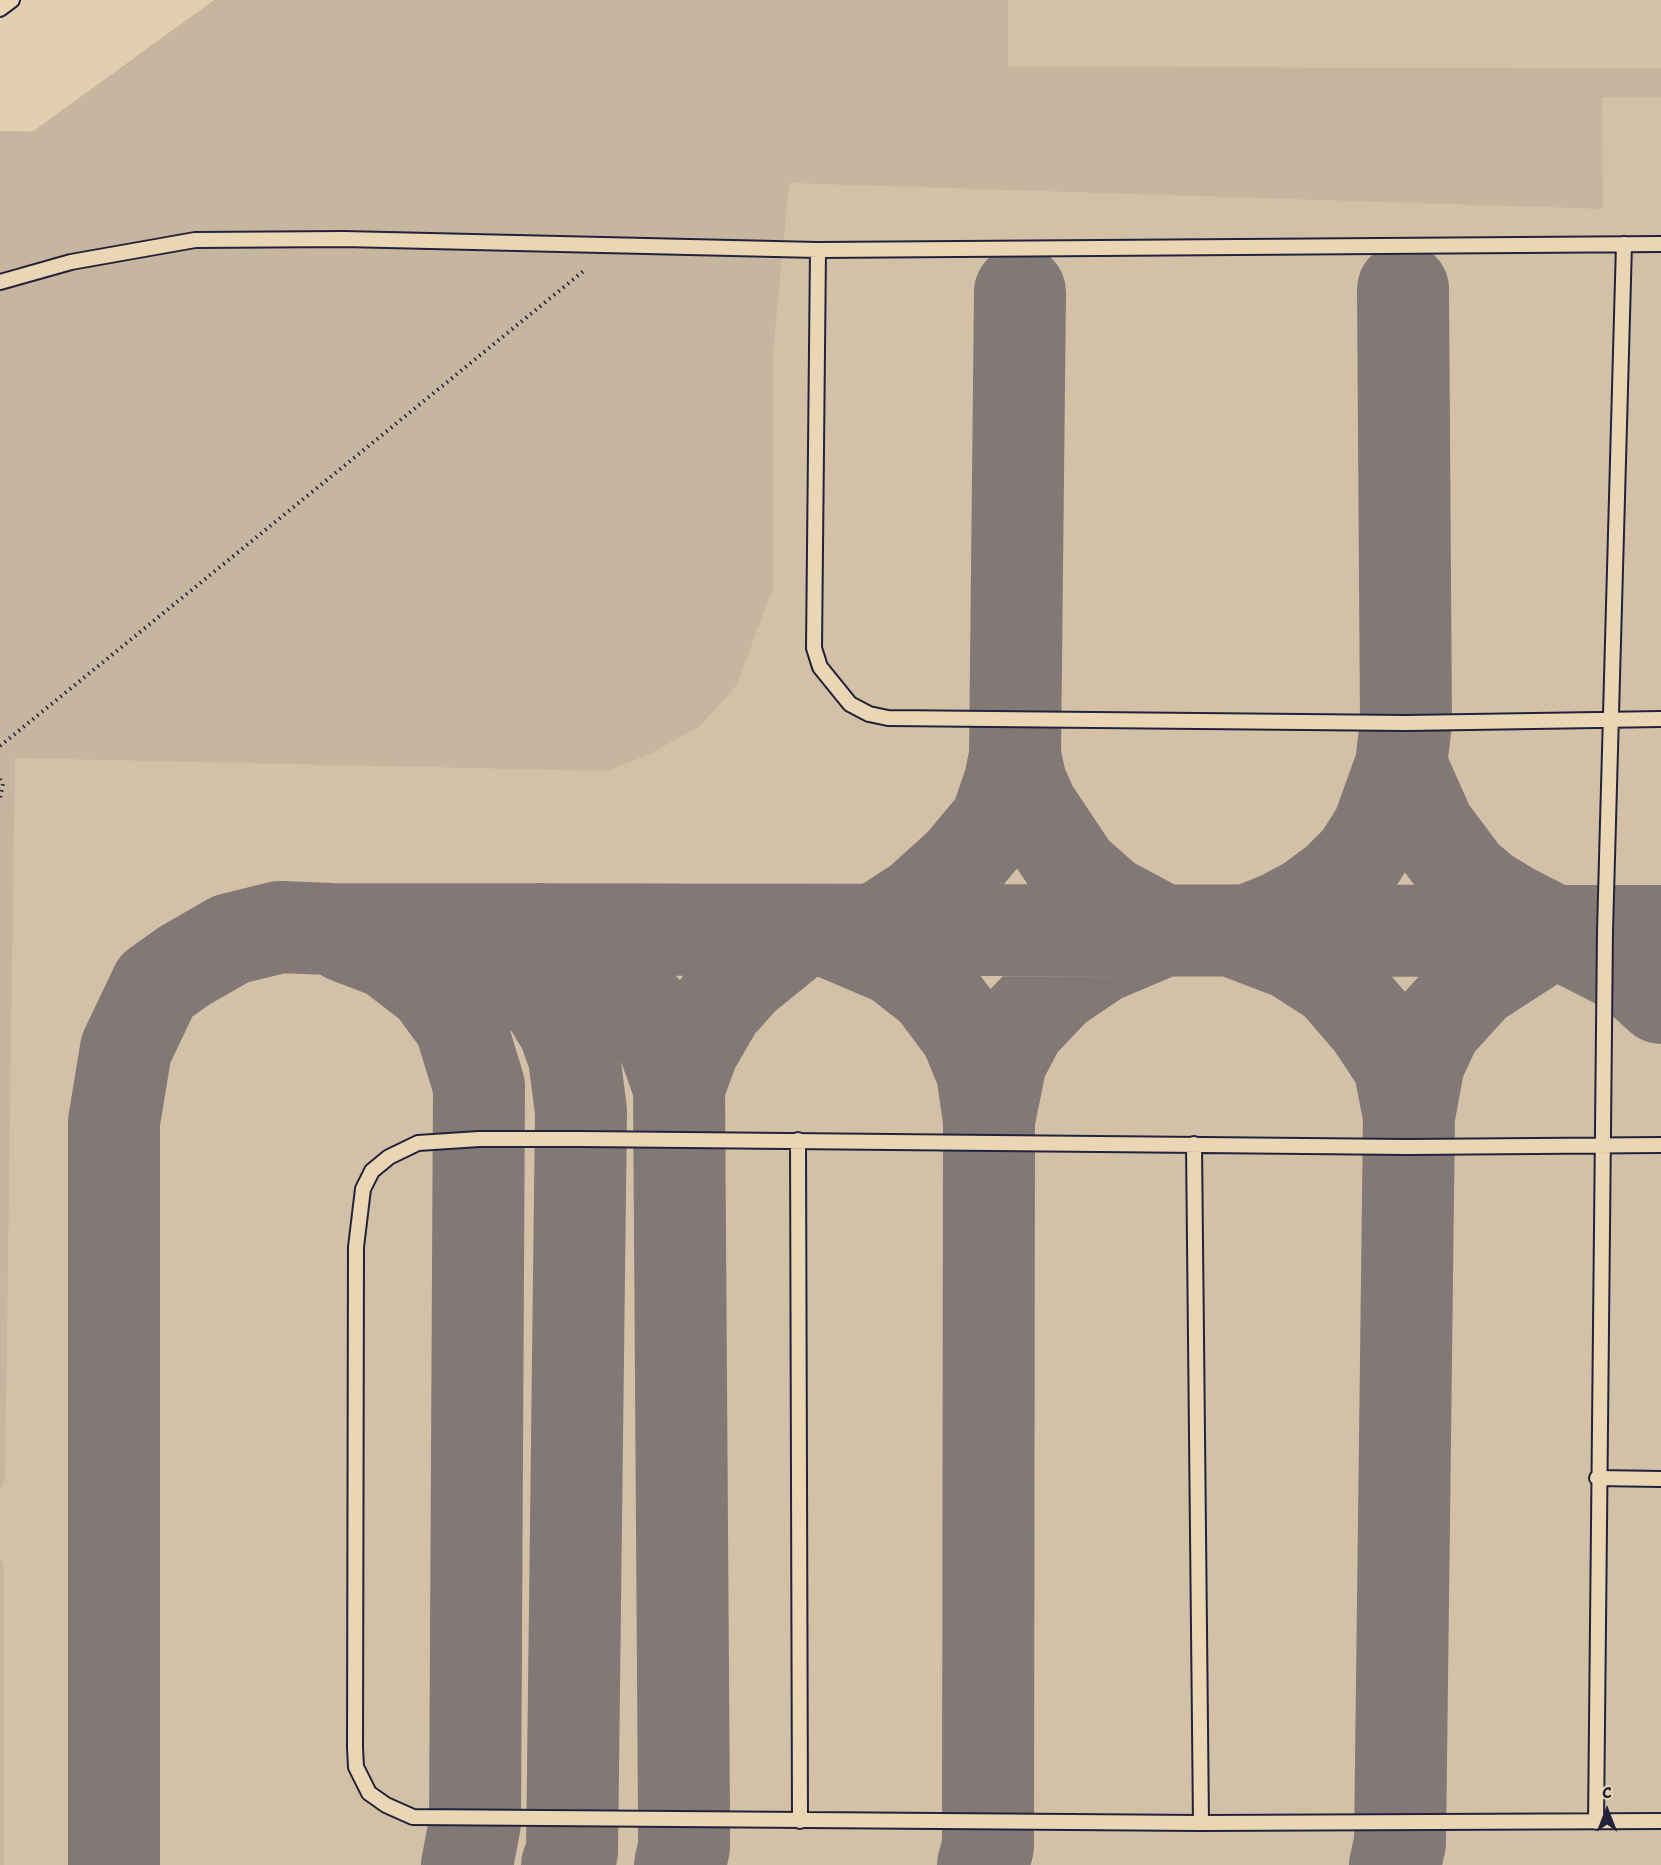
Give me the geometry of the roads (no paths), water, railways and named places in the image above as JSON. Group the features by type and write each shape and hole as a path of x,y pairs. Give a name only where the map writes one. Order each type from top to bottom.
{"lane":[{"path":"0,9 12,0"},
{"path":"0,282 71,262 195,240 344,239 818,250 1661,244"},
{"path":"1596,1822 1598,1478 1610,720 1624,244"},
{"path":"818,250 814,648 820,667 850,704 869,714 888,718 1406,723 1661,719"},
{"path":"1661,1145 1408,1148 798,1140 479,1139 418,1143 389,1156 372,1171 363,1190 356,1247 356,1767 369,1793 386,1805 413,1817 1201,1823 1661,1821"},
{"path":"798,1140 800,1821"},
{"path":"1194,1144 1201,1823"},
{"path":"1598,1478 1661,1479"}]}
